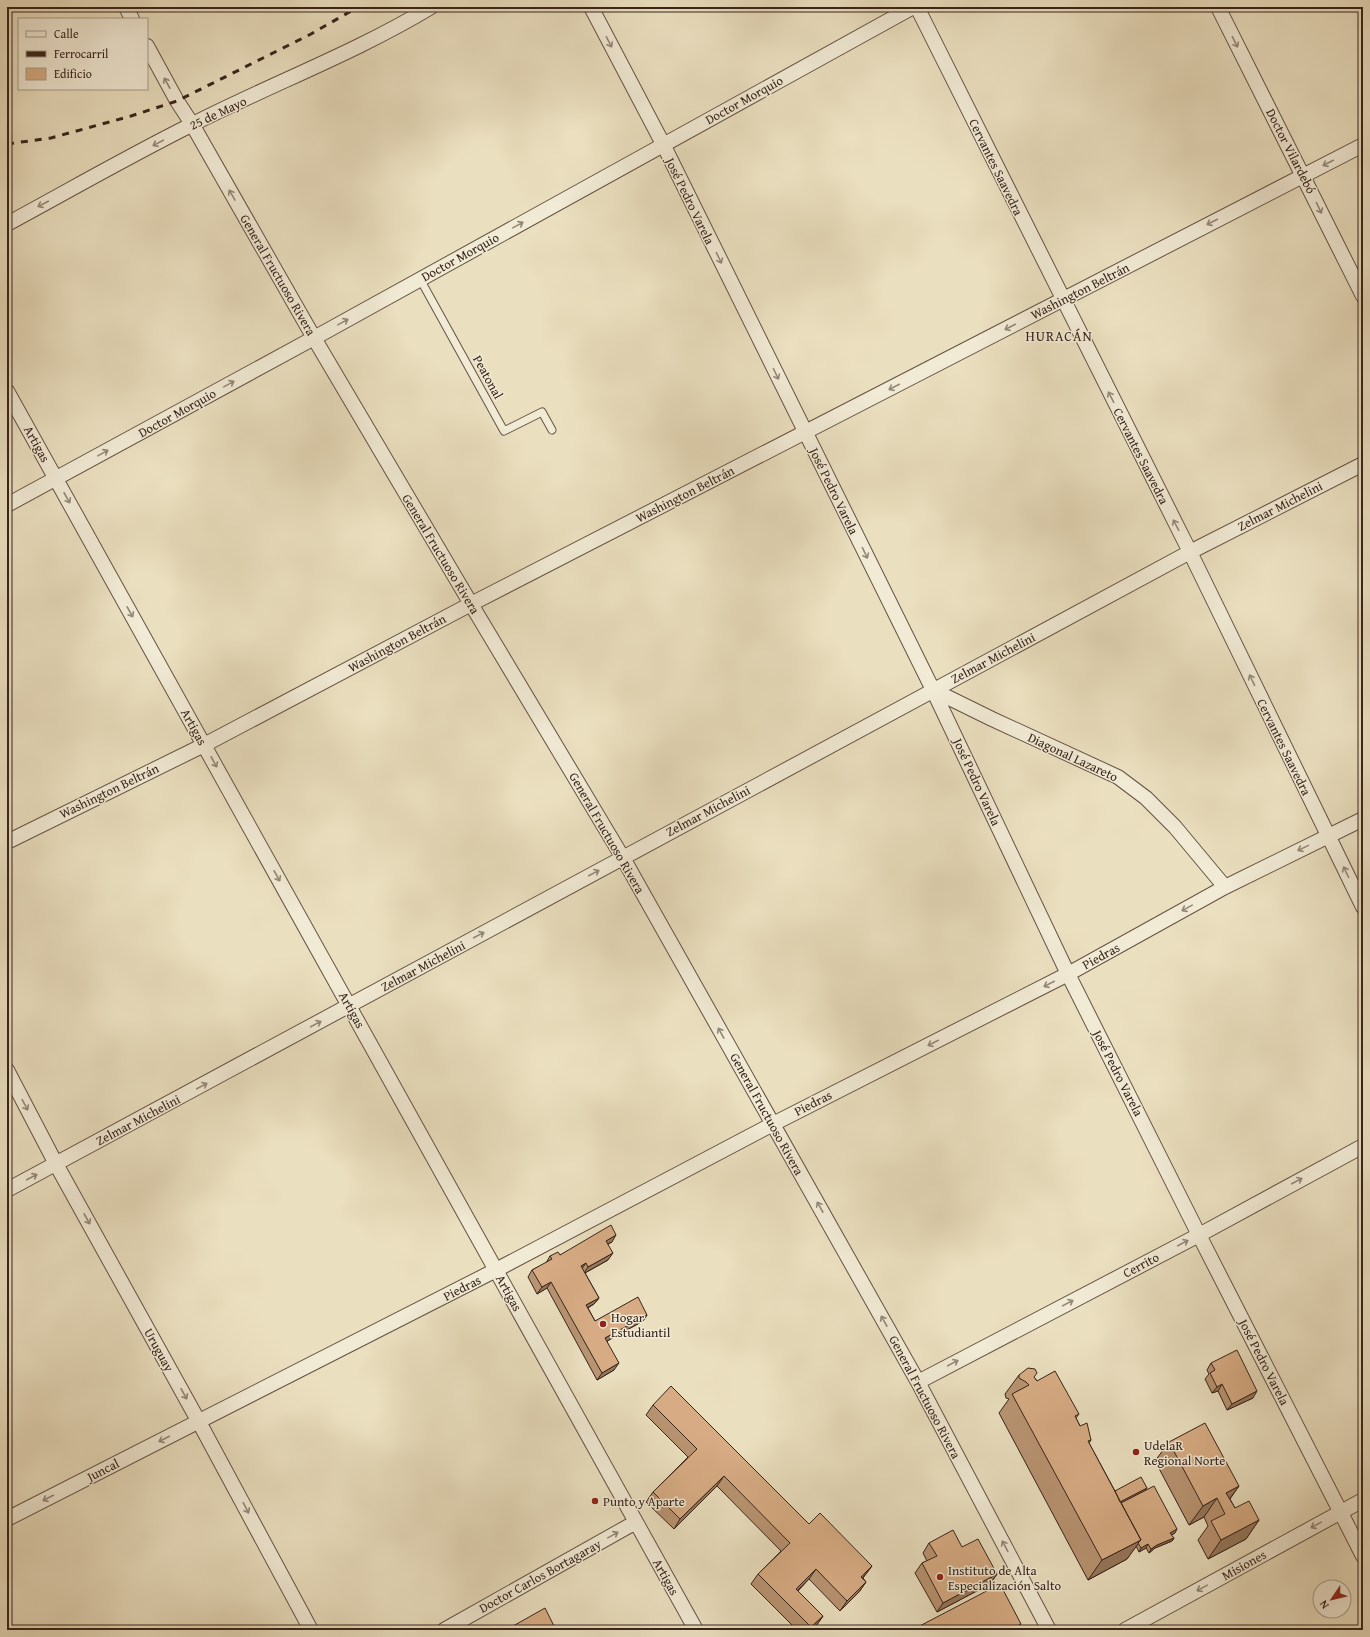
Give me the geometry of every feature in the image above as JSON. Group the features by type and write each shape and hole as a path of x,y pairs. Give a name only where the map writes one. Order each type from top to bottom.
{"street":[{"path":"126,7 132,18"},
{"name":"25 de Mayo","path":"7,224 192,124 342,55 410,20 431,7"},
{"name":"José Pedro Varela","path":"591,7 663,144 933,690 1068,974 1363,1556"},
{"name":"Doctor Morquio","path":"7,505 314,338 913,7"},
{"name":"Cervantes Saavedra","path":"917,7 1062,300 1190,552 1363,907"},
{"name":"Doctor Vilardebó","path":"1218,7 1363,296"},
{"name":"General Fructuoso Rivera","path":"148,48 177,101 192,124 314,338 470,604 623,858 918,1382 1049,1630"},
{"name":"Washington Beltrán","path":"7,842 204,745 470,604 1363,145"},
{"name":"Artigas","path":"7,391 696,1630"},
{"name":"Zelmar Michelini","path":"7,1190 1190,552 1363,464"},
{"name":"Diagonal Lazareto","path":"933,690 1118,777 1146,798 1170,822 1225,887"},
{"name":"Piedras","path":"199,1422 496,1270 772,1124 1068,974 1225,887 1363,819"},
{"name":"Uruguay","path":"7,1070 56,1164 199,1422 311,1630"},
{"name":"Cerrito","path":"918,1382 1199,1235 1363,1146"},
{"name":"Juncal","path":"7,1519 199,1422"},
{"name":"Misiones","path":"1125,1630 1363,1500"},
{"name":"Doctor Carlos Bortagaray","path":"444,1630 636,1522"}],"lane":[{"name":"Peatonal","path":"420,279 504,431 542,412 552,430"}],"building":[{"path":"611,1225 616,1235 606,1241 613,1253 588,1267 586,1263 581,1266 599,1298 586,1305 595,1321 638,1297 647,1315 605,1338 619,1363 602,1373 551,1282 542,1287 532,1270 552,1259 550,1256 558,1252 560,1255"},
{"path":"1237,1350 1257,1391 1232,1404 1222,1384 1217,1387 1210,1373 1215,1370 1211,1363"},
{"path":"1028,1368 1035,1369 1037,1373 1034,1377 1037,1381 1055,1371 1079,1414 1075,1416 1080,1426 1087,1423 1091,1440 1088,1441 1141,1540 1102,1560 1012,1394 1029,1385 1019,1378 1019,1375"},
{"path":"671,1386 809,1524 820,1513 872,1566 861,1577 866,1582 847,1601 816,1569 796,1589 823,1616 811,1627 758,1574 790,1543 724,1476 680,1519 653,1492 697,1449 653,1405"},
{"path":"1205,1423 1239,1486 1226,1493 1235,1508 1249,1501 1259,1520 1221,1540 1211,1521 1225,1514 1217,1498 1203,1506 1169,1442"},
{"path":"1141,1477 1147,1488 1120,1502 1115,1491"},
{"path":"1154,1486 1177,1529 1170,1533 1174,1538 1151,1549 1148,1544 1141,1548 1138,1543 1141,1540 1121,1503"},
{"path":"953,1530 962,1547 978,1539 997,1574 943,1603 922,1563 937,1556 929,1543"},
{"path":"1000,1584 1021,1624 1009,1630 912,1630"},
{"path":"545,1608 556,1630 506,1630"}],"railway":[{"path":"7,144 51,138 131,116 177,101 311,34 358,7"}],"place":[{"name":"Hogar Estudiantil","path":"603,1324"},
{"name":"UdelaR Regional Norte","path":"1136,1452"},
{"name":"Punto y Aparte","path":"595,1501"},
{"name":"Instituto de Alta Especialización Salto","path":"940,1577"}],"district":[{"name":"HURACÁN","path":"1059,336"}]}
